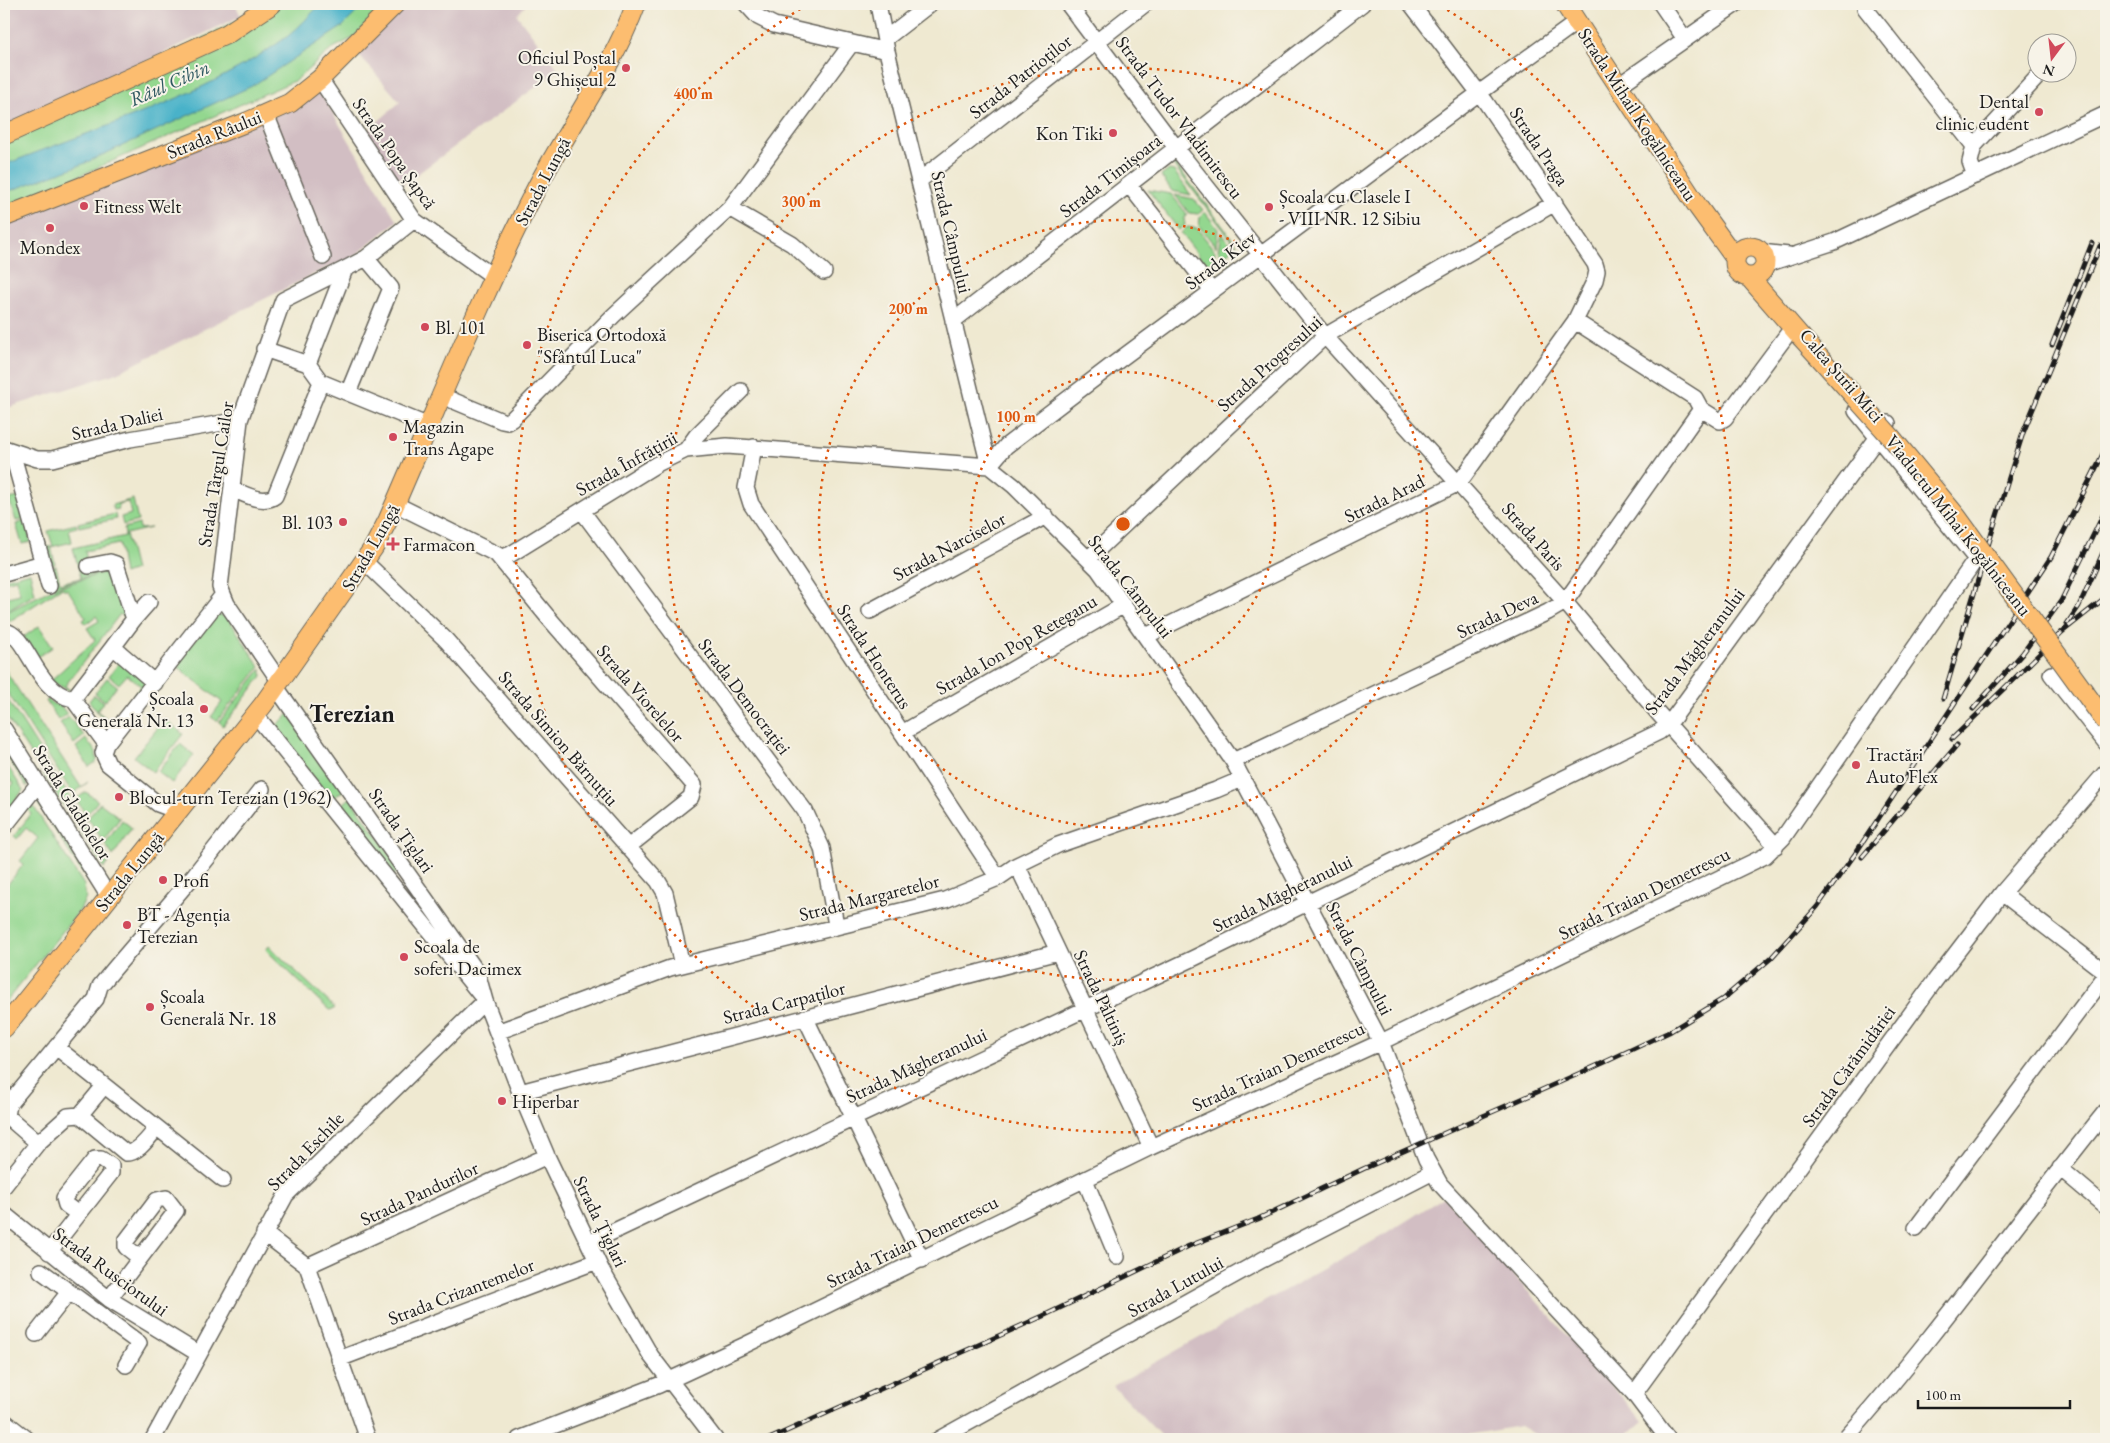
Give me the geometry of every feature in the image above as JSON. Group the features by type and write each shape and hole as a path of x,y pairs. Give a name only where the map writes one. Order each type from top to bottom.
{"main road":[{"path":"4,135 227,34 272,4"},
{"name":"Strada Râului","path":"4,217 266,114 290,102 320,80 395,4"},
{"name":"Strada Lungă","path":"4,1028 256,714 365,562 396,504 494,277 536,188 620,39 636,4"},
{"name":"Strada Mihail Kogălniceanu","path":"1565,4 1711,225 1752,262"},
{"name":"Calea Șurii Mici","path":"1752,262 1767,296 1790,326"},
{"name":"Viaductul Mihai Kogălniceanu","path":"1790,326 1891,437 1957,517 2106,722"}],"street":[{"path":"746,4 758,17 774,25 852,43 886,45 930,4"},
{"name":"Strada Câmpului","path":"878,4 886,45 989,466 1002,475 1089,558 1233,761 1309,902 1381,1042 1433,1172 1449,1196 1634,1394 1668,1439"},
{"name":"Strada Tudor Vladimirescu","path":"1068,4 1177,149 1260,255"},
{"name":"Strada Patrioților","path":"920,180 1145,4"},
{"name":"Strada Timișoara","path":"953,321 1362,4"},
{"name":"Strada Praga","path":"1411,4 1478,93 1597,267 1593,285 1575,321"},
{"path":"1661,4 1685,39"},
{"path":"1618,86 1736,4"},
{"path":"1865,8 1974,146"},
{"name":"Strada Kiev","path":"989,466 1006,446 1478,93 1577,22"},
{"path":"442,396 507,422 512,419 613,316 730,208 852,43"},
{"name":"Strada Popa Șapcă","path":"320,80 414,220 494,277"},
{"path":"1975,176 1970,162 1974,146 2033,82"},
{"path":"266,114 323,257"},
{"path":"1752,262 1821,248 2106,114"},
{"path":"1129,185 1212,291"},
{"name":"Strada Progresului","path":"1089,558 1325,336 1555,203"},
{"path":"730,208 792,244 824,272"},
{"name":"Strada Târgul Cailor","path":"222,596 220,580 240,420 282,300 366,258 414,220"},
{"name":"Strada Paris","path":"1260,255 1325,336 1565,602 1668,725 1776,846"},
{"path":"348,393 391,288 366,258"},
{"path":"308,364 345,269"},
{"path":"1575,321 1694,398 1700,410 1715,420 1725,418 1790,326"},
{"name":"Strada Arad","path":"1146,636 1459,483 1575,321"},
{"name":"Calea Șurii Mici","path":"1796,323 1805,331 1888,423 1877,436 1790,326 1796,323"},
{"path":"264,349 308,364 321,382 429,426"},
{"path":"232,489 262,500 268,500 275,496 321,382"},
{"path":"686,450 696,436 741,391"},
{"name":"Strada Deva","path":"1233,761 1548,612 1565,602 1700,410"},
{"name":"Strada Daliei","path":"8,450 37,459 52,459 139,437 240,420"},
{"path":"1877,436 1976,559 1984,540 1888,423"},
{"name":"Strada Măgheranului","path":"589,1243 1324,895 1648,737 1668,725 1877,436"},
{"name":"Strada Înfrățirii","path":"498,556 511,554 657,464 686,450 713,446 754,447 989,466"},
{"name":"Strada Honterus","path":"754,447 746,488 748,499 998,878"},
{"path":"8,450 10,471 49,586"},
{"path":"396,504 498,556"},
{"name":"Strada Democrației","path":"582,511 805,811 822,848 836,925"},
{"name":"Strada Narciselor","path":"870,610 1046,516"},
{"name":"Strada Viorelelor","path":"498,556 547,616 694,785 691,797 628,847"},
{"name":"Strada Traian Demetrescu","path":"519,1439 669,1381 922,1260 1151,1147 1381,1042 1757,860 1776,846 1976,559"},
{"path":"89,566 110,562 116,564 134,620"},
{"name":"Strada Simion Bărnuțiu","path":"365,562 446,640 663,888 682,965"},
{"path":"4,574 43,564"},
{"path":"177,811 158,804 108,764 103,753 106,744 222,596 278,684"},
{"path":"72,700 149,602"},
{"name":"Strada Ion Pop Reteganu","path":"902,733 1124,605"},
{"path":"4,631 14,636 53,692 72,700 106,744"},
{"path":"113,647 155,683"},
{"path":"2051,674 2106,743"},
{"name":"Strada Țiglari","path":"278,684 472,964 480,981 485,1001 520,1092 547,1156 597,1261 639,1336 669,1381 714,1439"},
{"name":"Strada Țiglari","path":"256,714 485,1001"},
{"name":"Strada Gladiolelor","path":"4,729 109,897"},
{"name":"Strada Cărămidăriei","path":"1634,1394 1934,982 2002,893 2106,772"},
{"name":"Strada Margaretelor","path":"497,1032 682,965 836,925 945,900 998,878 1017,865 1058,845 1208,794 1242,779"},
{"path":"4,827 38,784"},
{"path":"38,1143 6,1116 6,1107 96,999 100,986 258,795"},
{"name":"Strada Păltiniș","path":"1017,865 1151,1147"},
{"path":"1916,1228 2106,974 2002,893"},
{"name":"Strada Carpaților","path":"520,1092 1058,952"},
{"name":"Strada Eschile","path":"153,1439 286,1195 485,1001"},
{"path":"805,1017 922,1260"},
{"path":"56,1047 223,1180"},
{"path":"80,1115 104,1086"},
{"path":"1845,1439 1914,1360 2060,1168 2106,1111"},
{"path":"4,1186 38,1143 68,1116 80,1115 126,1154 132,1154 137,1150 156,1128"},
{"name":"Strada Pandurilor","path":"308,1266 547,1156"},
{"path":"2060,1168 2106,1207"},
{"name":"Strada Lutului","path":"938,1439 1262,1260 1433,1172"},
{"path":"1085,1180 1117,1256"},
{"name":"Strada Rusciorului","path":"4,1214 110,1299 199,1354"},
{"path":"49,1252 78,1214"},
{"path":"264,1233 308,1266 368,1439"},
{"path":"110,1299 140,1258"},
{"name":"Strada Crizantemelor","path":"339,1359 597,1261"},
{"path":"41,1271 139,1343 126,1365"},
{"path":"84,1303 95,1287"},
{"path":"36,1334 69,1292"},
{"path":"4,1421 27,1439"}],"shaded area":[{"path":"4,4 235,4 241,16 4,129"},
{"path":"404,4 527,4 517,15 559,70 401,186 365,133 400,102 356,51"},
{"path":"319,90 397,221 350,260 330,266 117,373 4,409 4,222"},
{"path":"1444,1197 1643,1421 1622,1439 1543,1439 1521,1426 1467,1435 1456,1439 1164,1439 1113,1386 1384,1235"}],"green space":[{"path":"272,4 388,4 353,38 333,48 296,80 4,209 4,135"},
{"path":"1174,162 1237,245 1236,246 1172,163"},
{"path":"1169,170 1174,171 1191,195 1172,191 1161,176"},
{"path":"1148,190 1171,194 1187,214 1184,219 1185,225 1179,230"},
{"path":"1175,195 1194,199 1203,210 1198,214 1189,213"},
{"path":"1205,212 1218,229 1216,247 1199,226 1200,217"},
{"path":"1187,227 1197,228 1215,251 1212,273 1181,233"},
{"path":"1221,232 1233,248 1225,255 1232,263 1230,264 1218,250"},
{"path":"19,497 25,519 16,521 9,499"},
{"path":"133,499 138,521 123,525 121,517 131,514 128,502 118,504 119,509 114,510 112,505"},
{"path":"115,514 116,519 79,527 78,523"},
{"path":"25,521 31,542 22,544 16,524"},
{"path":"76,524 77,527 69,529 72,542 51,547 55,564 49,565 44,548 53,546 48,531"},
{"path":"139,524 140,529 151,528 126,534 135,570 124,574 119,544 85,551 89,571 114,568 54,587 49,568 56,566 60,583 81,578 73,548 125,536 124,528"},
{"path":"115,569 128,620 120,614 65,686 72,692 50,681 95,640 87,628 99,621 96,616 86,624 83,620 86,618 68,590 61,588 10,621 5,613 50,590"},
{"path":"30,572 35,594 4,613 4,598 20,594 16,579 4,582 4,579"},
{"path":"220,615 228,618 260,667 217,721 211,717 222,702 174,664 215,616"},
{"path":"39,626 53,647 37,657 22,638"},
{"path":"122,659 149,680 136,699 133,696 141,686 127,675 119,684 109,676"},
{"path":"4,668 81,787 88,782 73,794 4,687"},
{"path":"261,669 262,676 223,726 219,722"},
{"path":"107,678 117,686 105,701 95,693"},
{"path":"4,694 110,860 104,868 4,713"},
{"path":"94,695 104,702 97,711 111,722 119,714 122,717 110,728 89,701"},
{"path":"49,699 53,704 60,705 67,714 58,720 46,701"},
{"path":"289,714 344,790 331,800 274,728"},
{"path":"69,717 84,736 74,744 60,723"},
{"path":"165,719 183,734 153,772 134,757"},
{"path":"86,739 96,752 97,761 89,767 76,747"},
{"path":"4,744 27,780 27,787 4,752"},
{"path":"180,744 194,755 172,783 158,772"},
{"path":"4,760 23,790 8,811 4,808 4,796 14,783 4,775"},
{"path":"86,792 98,801 86,815 76,799"},
{"path":"34,797 39,800 89,877 81,871"},
{"path":"350,798 401,869 391,877 338,808"},
{"path":"30,801 84,885 86,898 80,910 4,1004 4,889 23,865 20,861 38,838 26,828 17,839 14,836 31,814 26,806"},
{"path":"100,803 120,818 103,841 88,818"},
{"path":"122,820 132,828 113,856 105,844"},
{"path":"269,946 335,1008 329,1010 266,950"}],"water":[{"path":"321,4 365,4 342,27 252,86 83,164 4,193 4,165 150,110 222,77 256,58 288,36"}],"railway":[{"path":"2052,345 2092,243"},
{"path":"1943,699 2023,433 2100,246"},
{"path":"769,1439 1043,1316 1189,1246 1258,1219 1363,1169 1603,1063 1669,1032 1723,999 1771,958 1817,907 1855,854 2051,557 2106,448"},
{"path":"1973,709 2022,654 2061,601 2106,509"},
{"path":"2067,624 2079,606 2106,546"},
{"path":"1952,739 2062,632 2106,597"},
{"path":"1862,857 1957,745"}],"place":[{"name":"Oficiul Poștal 9 Ghișeul 2","path":"626,68"},
{"name":"Dental clinic eudent","path":"2039,112"},
{"name":"Kon Tiki","path":"1113,133"},
{"name":"Fitness Welt","path":"84,206"},
{"name":"Școala cu Clasele I - VIII NR. 12 Sibiu","path":"1269,207"},
{"name":"Mondex","path":"50,228"},
{"name":"Bl. 101","path":"425,327"},
{"name":"Biserica Ortodoxă \"Sfântul Luca\"","path":"527,345"},
{"name":"Magazin Trans Agape","path":"393,437"},
{"name":"Bl. 103","path":"343,522"},
{"name":"Farmacon","path":"393,544"},
{"name":"Școala Generală Nr. 13","path":"204,709"},
{"name":"Tractări Auto Flex","path":"1856,765"},
{"name":"Blocul-turn Terezian (1962)","path":"119,797"},
{"name":"Profi","path":"163,880"},
{"name":"BT - Agenția Terezian","path":"127,925"},
{"name":"Scoala de soferi Dacimex","path":"404,957"},
{"name":"Școala Generală Nr. 18","path":"150,1007"},
{"name":"Hiperbar","path":"502,1101"}],"district":[{"name":"Terezian","path":"352,714"}],"water label":[{"name":"Râul Cibin","path":"169,83"}]}
